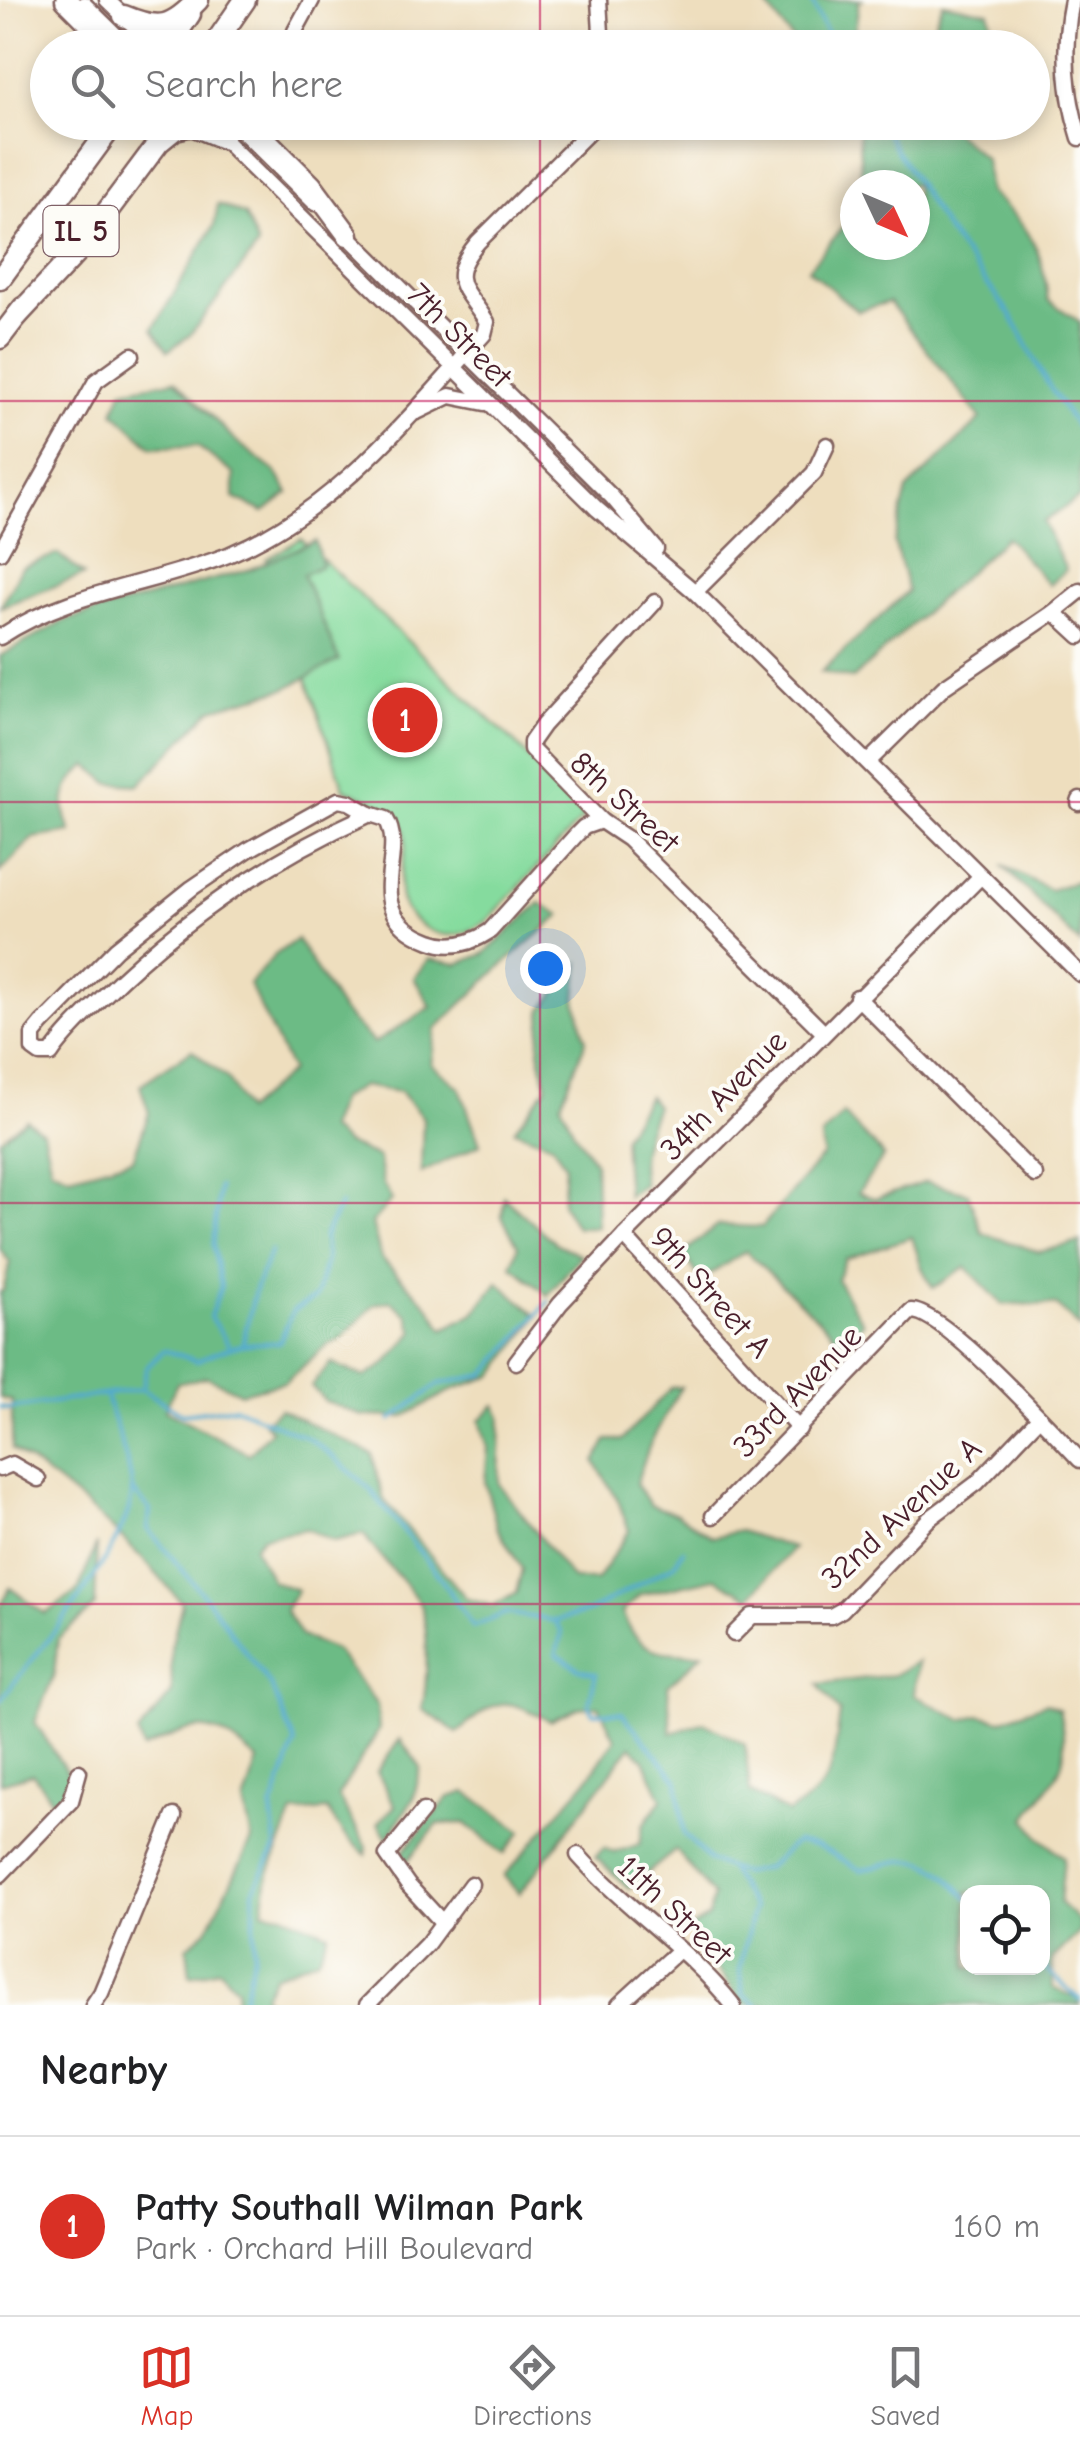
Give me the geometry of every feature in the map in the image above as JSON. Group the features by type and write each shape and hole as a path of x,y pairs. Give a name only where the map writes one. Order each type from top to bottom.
{"highway":[{"path":"66,0 96,30"},
{"path":"124,16 163,26 199,0"},
{"path":"179,30 199,0"},
{"path":"225,30 244,0"},
{"name":"IL 5","path":"0,279 102,140"},
{"name":"IL 5","path":"0,338 147,140"},
{"path":"18,316 77,252 162,140"},
{"path":"266,140 311,185 348,235"}],"street":[{"path":"80,0 111,30"},
{"path":"107,0 138,30"},
{"path":"296,30 312,0"},
{"path":"599,0 601,30"},
{"path":"1072,0 1065,70 1080,138"},
{"name":"7th Street","path":"237,140 454,368 597,509 695,592 1080,974"},
{"name":"7th Street","path":"239,140 348,235 612,496 682,580"},
{"path":"0,637 64,604 208,562 248,546 323,500 412,414 487,327 463,290 460,280 464,261 478,242 581,140"},
{"path":"0,552 96,380 132,356"},
{"path":"412,414 450,396 491,404"},
{"path":"695,592 814,473 826,445"},
{"path":"868,762 952,680 1080,591"},
{"name":"8th Street","path":"655,602 531,742 536,758 601,821 628,839 824,1032"},
{"path":"1054,612 1080,636"},
{"path":"370,814 262,870 198,914 140,960 51,1054 32,1049 33,1035 95,968 143,925 248,850 331,803 349,802 386,819 392,831 388,880 392,906 417,935 449,946 490,931 584,827 601,821"},
{"name":"34th Avenue","path":"516,1362 560,1304 624,1236 981,876"},
{"path":"192,888 184,904 189,914 198,914"},
{"path":"857,998 1035,1175"},
{"name":"9th Street A","path":"624,1236 799,1429"},
{"name":"33rd Avenue","path":"712,1516 912,1311 923,1312 969,1349 1039,1418"},
{"path":"1039,1418 1080,1460"},
{"name":"32nd Avenue A","path":"734,1634 752,1616 831,1616 842,1610 929,1519 977,1482 1039,1418"},
{"path":"6,1466 38,1479"},
{"path":"0,1874 70,1801 79,1772"},
{"path":"423,1811 387,1855 408,1886 443,1923"},
{"path":"93,2005 174,1816"},
{"name":"11th Street","path":"578,1855 600,1880 712,1980 732,2005"},
{"path":"366,2005 428,1944 471,1884"},
{"path":"619,2005 678,1950"}],"green space":[{"path":"763,0 862,0 855,30 785,30"},
{"path":"943,3 989,12 993,30 932,30"},
{"path":"859,140 964,140 985,159 989,192 1032,239 1042,265 1048,300 1080,322 1080,497 1043,522 1066,570 1049,585 1006,537 853,679 821,672 908,591 894,542 907,490 981,419 889,302 857,311 808,269 840,230 840,260 930,260 930,170 861,170"},
{"path":"218,204 245,215 258,246 190,335 168,351 153,329 214,226"},
{"path":"175,380 237,442 275,471 289,493 264,512 234,498 234,474 197,446 152,447 114,412 122,390"},
{"path":"301,539 521,749 584,817 487,921 466,932 437,933 412,918 400,890 406,846 399,818 381,805 344,789 266,559"},
{"path":"315,541 322,565 303,575 339,660 287,688 212,709 139,785 109,783 88,765 68,787 65,812 71,832 33,838 0,872 0,656 66,620 251,569"},
{"path":"58,554 84,575 0,607 22,567"},
{"path":"1002,865 1050,890 1080,880 1080,944"},
{"path":"540,903 561,915 436,1029 431,1064 460,1088 480,1144 421,1173 423,1118 400,1092 362,1086 340,1099 328,1129 346,1144 378,1157 383,1184 392,1200 372,1223 381,1258 428,1305 444,1329 474,1313 498,1282 538,1316 493,1376 454,1389 403,1417 362,1416 325,1401 311,1386 331,1363 364,1377 386,1364 414,1332 408,1315 391,1301 375,1304 342,1338 326,1346 285,1382 241,1393 207,1377 177,1383 165,1410 249,1454 271,1430 264,1422 280,1409 372,1454 384,1500 467,1599 494,1606 516,1593 522,1569 497,1528 485,1482 488,1448 480,1420 495,1405 501,1416 499,1484 573,1580 597,1580 629,1531 618,1500 595,1462 607,1440 622,1440 671,1388 681,1387 651,1442 636,1483 650,1505 677,1514 712,1537 740,1531 793,1548 750,1597 715,1578 640,1595 622,1612 636,1637 653,1649 703,1653 668,1686 671,1733 704,1722 745,1744 750,1792 788,1813 816,1792 833,1760 840,1713 818,1684 894,1675 918,1661 914,1695 963,1720 978,1715 1001,1720 1046,1703 1059,1709 1064,1745 1060,1769 1026,1818 1039,1837 1064,1857 1060,1903 1080,1921 1080,1932 1052,1959 1053,1988 1080,2000 1080,2005 743,2005 689,1929 708,1917 713,1896 676,1850 629,1888 595,1857 604,1848 614,1853 640,1844 643,1826 662,1799 644,1760 631,1746 519,1894 504,1876 587,1780 615,1739 599,1706 578,1708 550,1721 520,1707 500,1704 457,1733 422,1709 426,1639 422,1611 412,1592 364,1534 334,1541 306,1529 262,1537 254,1547 272,1581 297,1590 285,1610 301,1636 335,1650 377,1705 379,1730 338,1796 367,1847 366,1855 343,1834 327,1810 293,1813 268,1876 263,1911 283,1914 328,1933 318,1958 274,1975 263,1997 276,2005 235,2005 237,1988 219,1969 190,1976 187,1947 207,1930 252,1840 244,1803 258,1761 227,1737 204,1729 178,1734 143,1749 138,1734 172,1693 171,1648 182,1603 103,1520 12,1449 12,1401 0,1398 0,1292 10,1263 0,1249 0,1139 26,1119 43,1132 51,1168 70,1176 133,1159 149,1113 140,1085 192,1050 228,1079 245,1111 291,1071 249,984 275,955 297,939 341,1010 374,1043 431,1007 414,978 428,959 458,964 484,954"},
{"path":"579,964 576,1000 586,1041 561,1103 595,1163 597,1227 576,1227 562,1204 565,1165 552,1144 514,1130 547,1087 539,1051 542,1010"},
{"path":"648,1096 656,1106 642,1154 644,1184 627,1196 623,1137"},
{"path":"843,1114 884,1156 858,1193 875,1199 926,1182 968,1193 982,1233 1039,1252 1080,1242 1080,1328 1056,1305 1002,1304 966,1267 933,1288 912,1237 845,1259 837,1280 863,1323 842,1342 746,1251 701,1280 683,1253 718,1225 762,1227 823,1155 821,1137"},
{"path":"504,1197 555,1243 581,1255 548,1295 512,1266 518,1246 502,1217"},
{"path":"97,1543 95,1606 58,1639 54,1674 35,1722 70,1777 58,1809 33,1774 0,1783 0,1608 10,1588 45,1614 78,1591"},
{"path":"400,1739 421,1768 413,1799 387,1839 378,1823 395,1806 377,1772"},
{"path":"466,1792 522,1831 504,1854 465,1823 438,1824 404,1865 403,1852 449,1797"}],"waterway":[{"path":"811,0 825,30"},
{"path":"890,140 946,230 1011,315 1047,383 1080,433"},
{"path":"219,1187 213,1245 221,1286 210,1317 228,1344"},
{"path":"143,1388 146,1368 164,1350 197,1361 237,1346 279,1343 293,1311 316,1297 326,1260 324,1236 340,1205"},
{"path":"243,1342 256,1286 271,1251"},
{"path":"391,1420 439,1384 484,1375 549,1301"},
{"path":"0,1407 142,1389 182,1414 235,1407 308,1438 370,1489 439,1576 473,1627 506,1613 555,1621 562,1633 556,1654 579,1669 596,1674 589,1703 593,1713 622,1713 678,1781 684,1834 710,1861 742,1873 767,1868 796,1842 818,1846 861,1870 909,1860 931,1865 960,1890"},
{"path":"0,1701 98,1571 127,1516 132,1484 106,1396"},
{"path":"133,1491 150,1510 148,1529 206,1598 271,1686 295,1743 272,1809 276,1847 254,1890 254,1954 242,2005"},
{"path":"555,1621 590,1611 674,1565 683,1550"},
{"path":"730,1870 753,1908 740,1969 743,1994 757,2005"},
{"path":"1050,1972 1080,2000"}],"place":[{"name":"Patty Southall Wilman Park","path":"405,720"}]}
